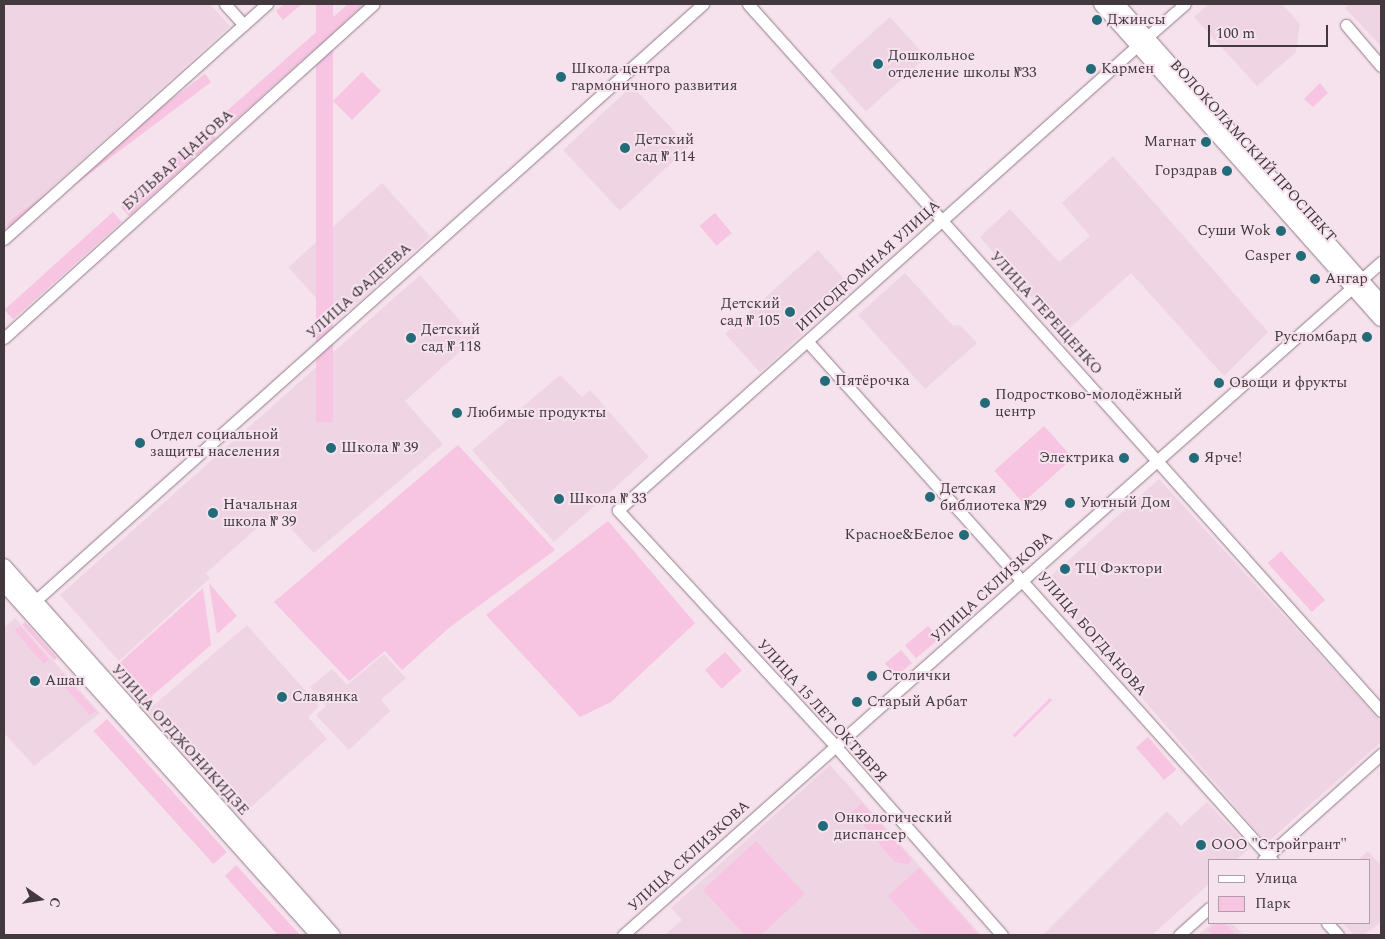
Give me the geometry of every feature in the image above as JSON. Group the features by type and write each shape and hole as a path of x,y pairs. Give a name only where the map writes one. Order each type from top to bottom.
{"main road":[{"name":"ВОЛОКОЛАМСКИЙ ПРОСПЕКТ","path":"1101,4 1143,41 1357,283 1381,319"},
{"name":"ВОЛОКОЛАМСКИЙ ПРОСПЕКТ","path":"1118,4 1143,41"},
{"name":"ВОЛОКОЛАМСКИЙ ПРОСПЕКТ","path":"1357,283 1381,302"},
{"name":"УЛИЦА ОРДЖОНИКИДЗЕ","path":"4,566 333,935"},
{"name":"УЛИЦА ОРДЖОНИКИДЗЕ","path":"4,584 318,935"},
{"path":"120,714 129,717 137,716"}],"street":[{"path":"225,4 244,24"},
{"path":"4,239 268,4"},
{"name":"БУЛЬВАР ЦАНОВА","path":"4,338 372,4"},
{"name":"УЛИЦА ФАДЕЕВА","path":"35,601 703,4"},
{"name":"УЛИЦА ТЕРЕЩЕНКО","path":"748,4 1381,711"},
{"name":"ИППОДРОМНАЯ УЛИЦА","path":"618,510 1185,4"},
{"path":"1346,25 1381,66"},
{"name":"УЛИЦА СКЛИЗКОВА","path":"623,935 1381,262"},
{"name":"УЛИЦА БОГДАНОВА","path":"807,341 1023,580 1267,859"},
{"name":"УЛИЦА 15 ЛЕТ ОКТЯБРЯ","path":"618,510 835,746 1002,935"},
{"path":"1267,859 1381,754"},
{"path":"1179,935 1208,909"},
{"path":"1328,924 1338,935"}],"shaded area":[{"path":"4,4 210,4 230,26 4,230"},
{"path":"1209,4 1282,4 1300,24 1296,52 1257,86 1194,17"},
{"path":"1350,4 1381,4 1381,46 1345,8"},
{"name":"Дошкольное отделение школы №33","path":"890,17 926,57 866,111 830,71"},
{"name":"Детский сад № 114","path":"632,86 689,147 620,211 563,150"},
{"path":"1113,156 1268,332 1224,376 1131,273 1063,334 980,237 1010,209 1059,262 1090,236 1062,203"},
{"path":"382,183 430,237 337,321 288,267"},
{"name":"Детский сад № 105","path":"818,250 853,289 760,372 725,334"},
{"path":"905,273 953,326 960,325 977,343 925,389 858,315"},
{"path":"420,275 475,338 405,401 443,444 314,553 275,512 206,573 210,578 119,661 60,595"},
{"name":"Школа № 33","path":"560,375 582,397 590,390 649,457 554,542 472,450"},
{"path":"1159,479 1381,722 1381,742 1267,843 1043,583"},
{"path":"15,618 100,713 34,766 4,733 4,628"},
{"path":"247,625 319,706 308,717 327,739 241,816 147,711"},
{"path":"384,654 406,678 381,700 390,711 349,750 316,715 326,706 310,687 332,669 347,685"},
{"name":"Онкологический диспансер","path":"830,765 981,935 665,935 682,920 671,908"},
{"path":"1207,802 1250,848 1237,859 1208,859 1208,885 1152,935 1043,935 1167,811 1181,826"},
{"path":"1368,851 1381,866 1381,922 1364,935 1354,935 1344,924 1370,924 1370,859 1359,859"},
{"path":"1211,924 1233,924 1243,935 1198,935"}],"green space":[{"path":"284,4 302,4 283,20 276,11"},
{"path":"316,4 333,4 333,422 316,422"},
{"path":"348,4 365,4 230,125 221,116"},
{"path":"362,72 381,91 352,120 333,101"},
{"path":"205,74 211,82 12,232 6,224"},
{"path":"1320,83 1328,93 1313,107 1304,99"},
{"path":"208,129 216,138 129,216 121,207"},
{"path":"113,212 122,222 13,319 5,310"},
{"path":"715,213 732,233 716,246 700,226"},
{"path":"1044,426 1073,458 1023,503 994,471"},
{"path":"458,445 555,550 450,627 402,670 385,651 349,681 274,602"},
{"path":"608,521 695,623 611,702 580,717 486,615"},
{"path":"1281,551 1325,600 1312,612 1268,563"},
{"path":"209,583 237,616 217,634"},
{"path":"203,588 211,645 145,702 114,668"},
{"path":"25,622 57,658 54,660 22,625"},
{"path":"20,626 49,659 44,664 15,631"},
{"path":"928,626 939,639 916,658 905,645"},
{"path":"901,650 912,663 896,677 885,663"},
{"path":"725,652 742,671 722,689 705,670"},
{"path":"62,673 96,711 90,715 59,681"},
{"path":"1050,698 1052,700 1015,738 1013,735"},
{"path":"107,719 227,852 213,864 94,731"},
{"path":"1148,737 1176,769 1164,780 1136,747"},
{"path":"862,803 912,860 907,864 895,862 852,812"},
{"path":"756,841 805,894 761,935 745,935 703,890"},
{"path":"236,865 300,935 278,935 225,876"},
{"path":"919,868 979,935 923,935 888,896"},
{"path":"1216,924 1226,924 1236,935 1213,935 1208,930"}],"place":[{"name":"Джинсы","path":"1097,20"},
{"name":"Дошкольное отделение школы №33","path":"878,64"},
{"name":"Кармен","path":"1091,69"},
{"name":"Школа центра гармоничного развития","path":"561,77"},
{"name":"Магнат","path":"1206,142"},
{"name":"Детский сад № 114","path":"625,148"},
{"name":"Горздрав","path":"1227,171"},
{"name":"Суши Wok","path":"1281,231"},
{"name":"Casper","path":"1301,256"},
{"name":"Ангар","path":"1315,279"},
{"name":"Детский сад № 105","path":"790,312"},
{"name":"Русломбард","path":"1367,337"},
{"name":"Детский сад № 118","path":"411,338"},
{"name":"Пятёрочка","path":"825,381"},
{"name":"Овощи и фрукты","path":"1219,383"},
{"name":"Подростково-молодёжный центр","path":"985,403"},
{"name":"Любимые продукты","path":"457,413"},
{"name":"Отдел социальной защиты населения","path":"140,443"},
{"name":"Школа № 39","path":"331,448"},
{"name":"Электрика","path":"1124,458"},
{"name":"Ярче!","path":"1194,458"},
{"name":"Детская библиотека №29","path":"930,497"},
{"name":"Школа № 33","path":"559,499"},
{"name":"Уютный Дом","path":"1070,503"},
{"name":"Начальная школа № 39","path":"213,513"},
{"name":"Красное&Белое","path":"964,535"},
{"name":"ТЦ Фэктори","path":"1065,569"},
{"name":"Столички","path":"872,676"},
{"name":"Ашан","path":"35,681"},
{"name":"Славянка","path":"282,697"},
{"name":"Старый Арбат","path":"857,702"},
{"name":"Онкологический диспансер","path":"823,826"},
{"name":"ООО \"Стройгрант\"","path":"1201,845"}]}
